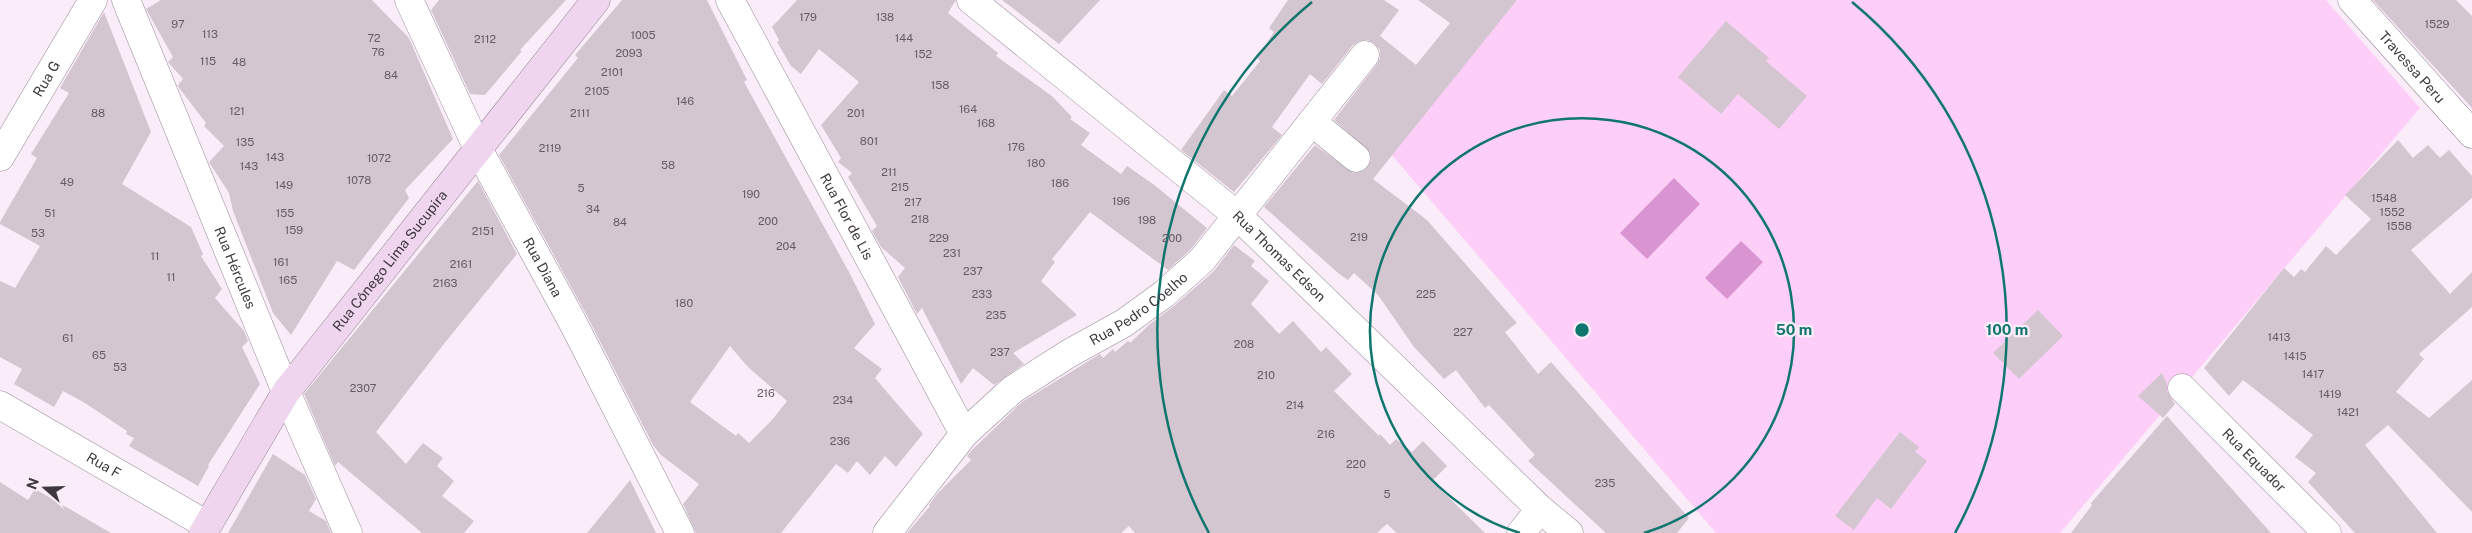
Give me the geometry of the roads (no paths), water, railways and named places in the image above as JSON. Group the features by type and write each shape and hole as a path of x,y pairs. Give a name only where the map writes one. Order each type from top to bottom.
{"street":[{"name":"Rua G","path":"0,157 93,0"},
{"name":"Rua Hércules","path":"126,0 286,392 348,533"},
{"name":"Rua Diana","path":"409,0 478,149 572,321 680,533"},
{"name":"Rua Cônego Lima Sucupira","path":"205,529 286,392 596,0"},
{"name":"Rua Flor de Lis","path":"730,0 964,434"},
{"name":"Rua Thomas Edson","path":"971,0 1238,216 1540,509 1569,533"},
{"name":"Travessa Peru","path":"2352,0 2472,134"},
{"name":"Rua Pedro Coelho","path":"887,533 964,434 1012,390 1068,354 1124,323 1164,294 1202,260 1365,55"},
{"path":"1312,122 1356,158"},
{"name":"Rua Equador","path":"2182,388 2326,533"},
{"name":"Rua F","path":"0,405 205,529"},
{"path":"1521,533 1540,509"}]}
